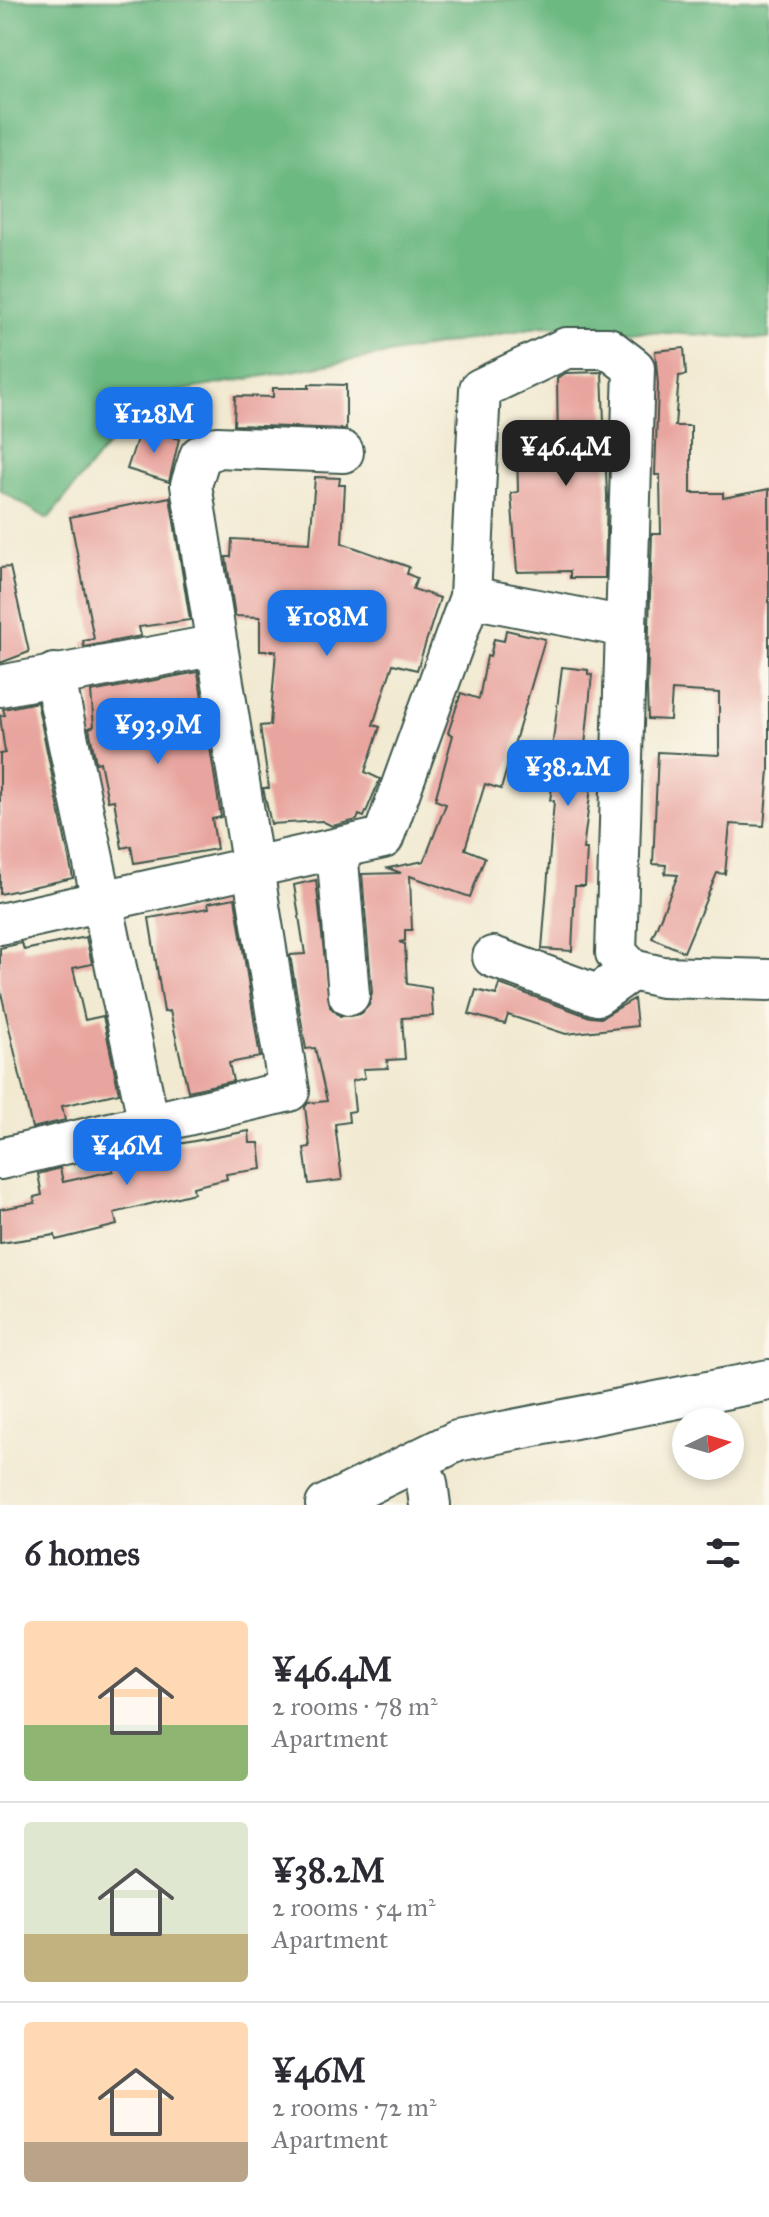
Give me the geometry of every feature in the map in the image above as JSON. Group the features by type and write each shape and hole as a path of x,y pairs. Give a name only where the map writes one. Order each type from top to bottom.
{"street":[{"path":"0,924 383,838 470,597 480,389 566,348 608,348 634,368 616,953 632,970 662,977 769,980"},
{"path":"0,1158 289,1091 191,485 200,456 217,447 343,452"},
{"path":"470,597 626,627"},
{"path":"0,686 217,645"},
{"path":"54,674 149,1124"},
{"path":"337,849 349,995"},
{"path":"493,957 597,995 632,970"},
{"path":"326,1505 457,1441 769,1380"},
{"path":"417,1461 427,1483 430,1505"}],"green space":[{"path":"0,0 769,0 769,339 544,326 146,397 48,519 0,490"}],"building":[{"path":"684,348 686,375 679,376 675,426 691,426 691,493 723,493 723,498 769,489 769,770 764,826 730,824 725,874 717,873 684,952 652,938 678,875 665,874 666,865 653,864 658,752 719,755 719,693 672,690 670,720 648,719 647,689 652,534 661,534 660,475 655,475 658,384 655,351"},
{"path":"602,372 607,496 605,578 570,578 570,571 517,572 511,493 518,492 517,448 558,447 557,378 566,373"},
{"path":"309,384 346,385 346,429 234,425 235,396 273,397 273,388 309,388"},
{"path":"141,427 179,439 169,482 127,469"},
{"path":"315,477 340,478 339,485 345,485 342,543 409,567 407,574 417,578 413,589 440,598 417,670 393,664 373,725 380,727 365,772 380,779 364,817 359,815 357,820 332,826 322,821 271,824 263,788 269,788 260,726 270,725 276,651 260,651 260,617 235,616 226,557 231,557 232,539 310,543"},
{"path":"170,497 190,620 139,627 141,636 84,647 83,641 94,639 70,517"},
{"path":"10,567 29,652 0,663 0,568"},
{"path":"506,630 545,639 501,789 485,784 465,849 485,857 470,897 410,876 412,930 405,930 405,941 399,942 405,944 407,984 431,988 433,1016 402,1018 405,1059 387,1060 388,1068 363,1069 365,1078 352,1081 355,1111 348,1112 349,1122 335,1124 342,1180 309,1184 304,1148 310,1147 305,1107 308,1103 327,1101 315,1048 306,1049 290,955 305,954 294,885 316,880 330,1007 340,1016 361,1014 369,1005 372,993 362,874 401,873 388,868 424,861 446,804 435,800 453,735 448,733 461,693 479,699 487,656 490,657 494,639 504,641"},
{"path":"562,667 588,670 588,674 592,675 584,756 595,757 583,849 587,849 585,886 575,886 572,951 542,949 554,801 550,800 553,782 548,782"},
{"path":"198,672 221,817 212,819 217,849 134,863 131,846 122,848 114,800 108,801 100,762 96,763 89,728 94,726 91,692"},
{"path":"37,702 73,878 0,894 0,754 5,753 0,716 5,715 3,709"},
{"path":"235,898 260,1057 229,1063 233,1081 188,1091 170,1011 164,1012 149,918 209,908 208,903"},
{"path":"86,937 92,964 73,968 85,1020 103,1016 119,1093 62,1106 65,1120 32,1128 0,988 0,948 22,943 24,950"},
{"path":"499,984 590,1017 601,1018 634,999 637,1026 566,1034 508,1015 505,1024 469,1014 476,990 496,995"},
{"path":"249,1131 250,1143 259,1143 262,1169 226,1174 227,1179 193,1187 194,1193 114,1213 117,1225 56,1240 55,1235 0,1243 0,1209 35,1203 34,1197 42,1195 38,1174 60,1168 63,1182 113,1171 110,1158 177,1141 178,1144"}]}
